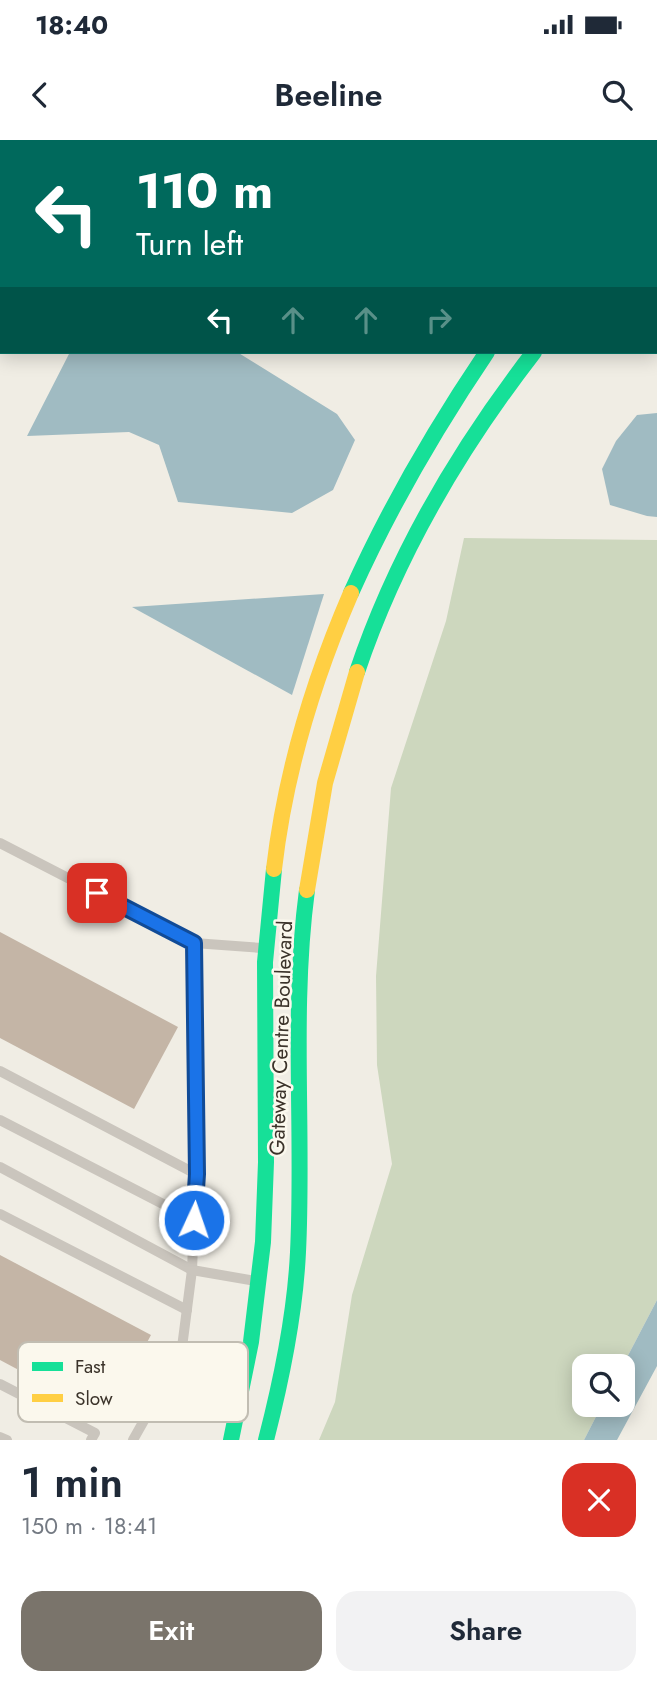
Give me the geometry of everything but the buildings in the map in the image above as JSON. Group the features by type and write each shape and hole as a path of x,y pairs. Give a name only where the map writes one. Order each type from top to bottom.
{"street":[{"name":"Gateway Centre Boulevard","path":"266,1440 287,1348 264,1192 266,949 276,852 292,770 313,692 339,619 372,543 454,398 486,354"},
{"name":"Gateway Centre Boulevard","path":"248,1366 277,1283 298,1254 300,974 310,876 335,740 382,606 414,538 446,479 484,420 533,354"},
{"name":"Gateway Centre Boulevard","path":"231,1440 235,1422"}],"lane":[{"path":"0,843 194,943 266,949"},
{"path":"183,1342 192,1270 197,1174 194,943"},
{"path":"0,1071 197,1174"},
{"path":"0,1120 194,1220"},
{"path":"0,1167 192,1270 277,1283"},
{"path":"0,1214 187,1310"},
{"path":"0,1384 18,1393"},
{"path":"74,1422 95,1433 91,1440"},
{"path":"133,1440 143,1422"},
{"path":"0,1437 7,1440"}],"green space":[{"path":"464,538 657,540 657,1300 629,1354 572,1354 572,1417 596,1417 584,1440 319,1440 335,1402 352,1295 392,1164 377,1065 376,976 391,788 446,621"}],"water":[{"path":"69,354 240,354 337,414 355,440 333,490 292,513 178,502 159,445 129,432 27,436"},
{"path":"657,413 657,517 610,505 602,469 616,441 637,415"},
{"path":"324,594 292,695 132,607"},
{"path":"657,1300 657,1366 635,1407 635,1354 629,1354"},
{"path":"596,1417 629,1417 617,1440 584,1440"}],"traffic: fast":[{"path":"351,593 414,470 486,354"},
{"path":"357,672 391,587 432,505 480,427 532,354"},
{"path":"248,1357 263,1242 266,1162 265,962 274,869"},
{"path":"266,1440 287,1347 298,1252 300,980 307,890"},
{"path":"231,1440 235,1422"}],"traffic: slow":[{"path":"274,869 285,798 302,728 324,660 351,593"},
{"path":"307,890 325,783 357,672"}],"route":[{"path":"97,893 194,943 197,1174 194,1220"}]}
